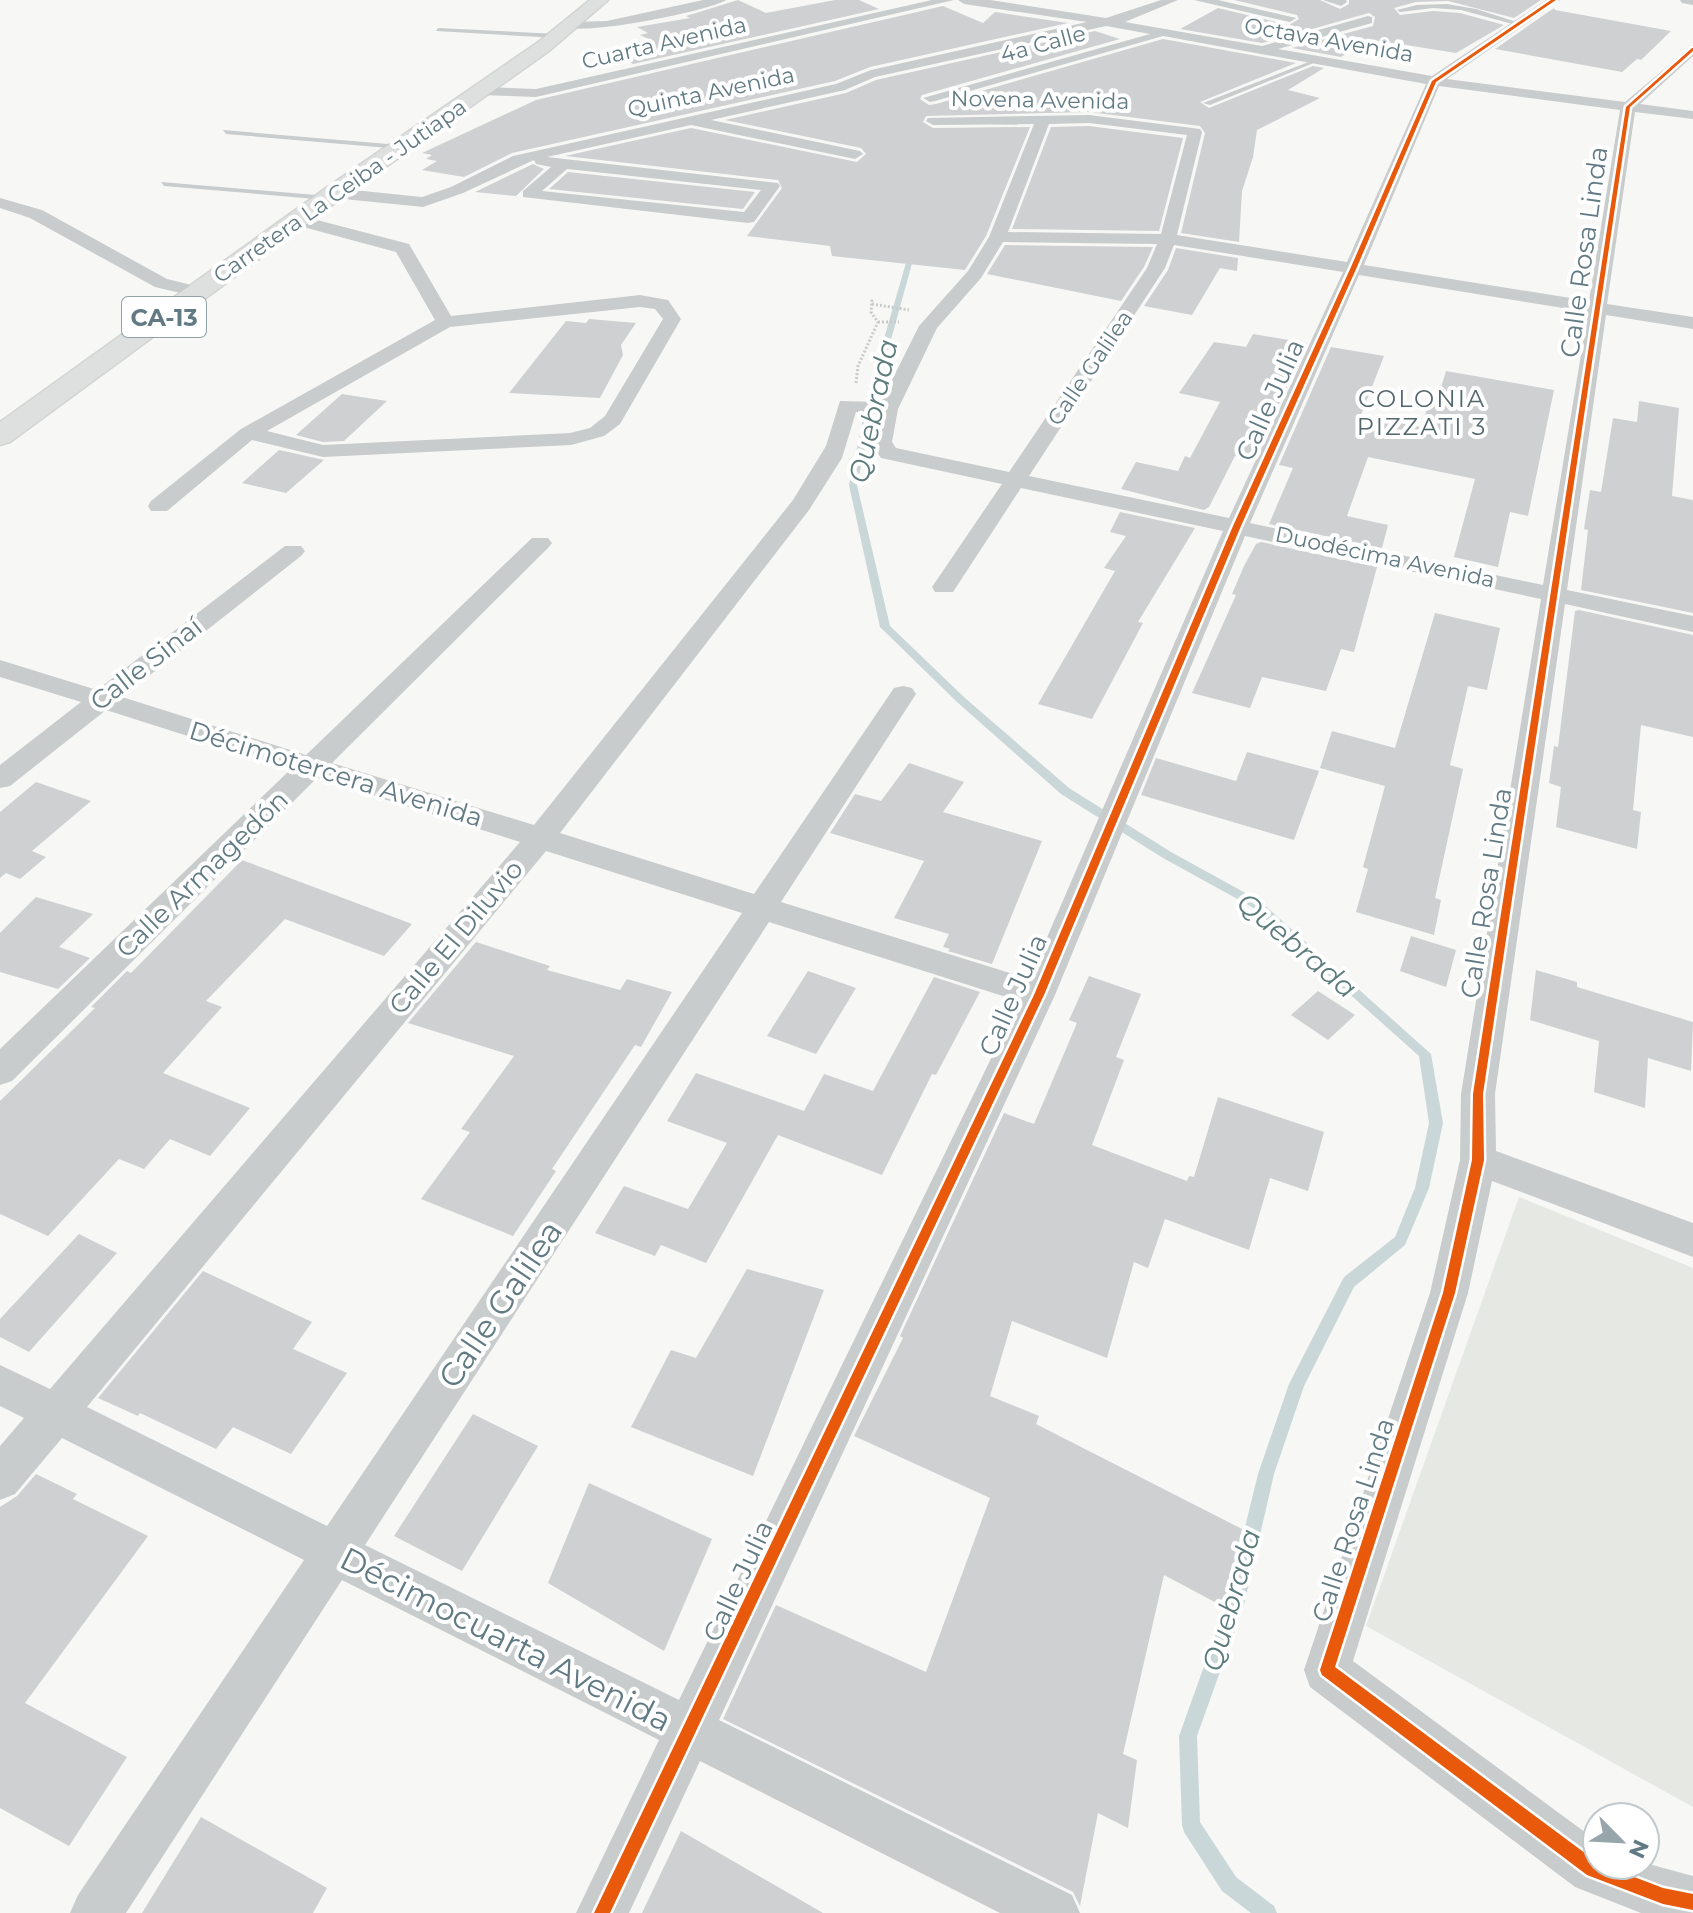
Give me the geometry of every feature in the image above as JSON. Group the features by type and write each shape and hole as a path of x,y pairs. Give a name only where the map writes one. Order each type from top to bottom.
{"main road":[{"name":"Carretera La Ceiba - Jutiapa","path":"0,436 331,195 564,31 600,0"}],"street":[{"path":"564,31 607,25 720,0"},
{"name":"Cuarta Avenida","path":"481,91 536,93 948,0"},
{"name":"Octava Avenida","path":"964,0 1101,21 1434,81 1693,115"},
{"name":"Quinta Avenida","path":"331,195 423,202 457,190 518,159 682,119 840,87 871,74 1128,17 1172,0"},
{"path":"1200,0 1290,18"},
{"path":"1434,81 1554,0"},
{"path":"1686,0 1693,1"},
{"path":"1260,50 1368,20"},
{"name":"4a Calle","path":"930,98 1168,33"},
{"path":"1628,107 1693,49"},
{"name":"Calle Julia","path":"602,1913 1039,995 1237,526 1434,81"},
{"name":"Calle Rosa Linda","path":"1628,107 1478,1094 1478,1160 1449,1293 1327,1670 1593,1869 1663,1896 1693,1902"},
{"path":"682,119 855,154"},
{"name":"Calle El Diluvio","path":"889,453 881,443 873,406 928,326 975,274 998,237 1043,119"},
{"name":"Novena Avenida","path":"933,121 1113,121 1195,132"},
{"name":"Calle Galilea","path":"944,587 1156,268 1168,239 1195,132"},
{"path":"518,159 772,186 748,218 529,194 563,164"},
{"path":"0,203 36,214 161,283 198,292"},
{"path":"298,220 403,248 445,322"},
{"path":"998,237 1168,239 1693,323"},
{"path":"159,506 248,433 445,322 640,301 661,304 672,319 613,420 597,432 571,439 323,451 248,433"},
{"name":"Calle El Diluvio","path":"0,1479 540,838 801,505 836,453 845,427 847,405 873,406"},
{"name":"Duodécima Avenida","path":"889,453 1693,624"},
{"name":"Calle Armagedón","path":"0,1071 540,543"},
{"name":"Calle Sinaí","path":"0,779 293,551"},
{"name":"Décimotercera Avenida","path":"0,668 1039,995"},
{"name":"Calle Galilea","path":"96,1913 903,694"},
{"path":"1478,1160 1693,1240"},
{"name":"Décimocuarta Avenida","path":"0,1385 1054,1913"}],"lane":[{"path":"1400,10 1435,3 1467,8 1520,24"},
{"path":"438,30 564,31"},
{"path":"1207,103 1318,60"},
{"path":"226,132 400,147"},
{"path":"164,184 331,195"}],"path":[{"path":"878,322 871,312 871,302 900,309"},
{"path":"873,406 858,366 878,322"},
{"path":"878,322 897,322"}],"shaded area":[{"path":"1519,1197 1693,1268 1693,1807 1366,1626"}],"building":[{"path":"738,0 766,13 835,0 859,0 879,9 633,64 609,49 648,39 640,35 648,33 637,27 690,18 686,16"},
{"path":"1234,0 1320,0 1340,9 1349,4 1349,0 1541,0 1514,18 1448,1 1416,2 1394,8 1400,15 1433,11 1460,13 1504,25 1456,53 1381,41 1369,51 1356,48 1341,57 1292,48 1373,26 1375,17 1369,13 1262,43 1180,29 1218,8 1289,25 1299,19 1297,15"},
{"path":"943,6 983,23 995,12 1068,23 870,67 835,81 512,153 464,177 422,170 437,161 426,159 432,155 422,153 536,100"},
{"path":"1554,8 1671,31 1641,60 1637,59 1622,72 1495,49"},
{"path":"1095,31 1120,39 922,95 920,99 929,105 936,104 1163,39 1296,63 1200,102 1209,108 1313,66 1324,68 1288,90 1320,98 1257,130 1253,157 1242,191 1239,242 1181,233 1205,133 1200,126 1089,112 926,116 923,122 933,128 1030,127 986,236 965,270 832,256 830,246 747,236 782,188 778,180 565,156 691,128 857,162 866,154 861,148 725,120 846,93 876,80"},
{"path":"1089,126 1183,138 1159,231 1012,229 1051,127"},
{"path":"533,164 544,169 516,196 475,192"},
{"path":"568,172 755,192 743,209 549,189"},
{"path":"1005,245 1153,247 1144,267 1121,301 987,274"},
{"path":"1176,248 1238,258 1237,271 1220,268 1192,315 1144,306 1168,270"},
{"path":"589,319 636,323 621,345 623,355 600,398 509,393 566,321 586,323"},
{"path":"1253,334 1307,343 1253,460 1235,456 1209,507 1204,510 1121,489 1136,462 1178,471 1185,456 1190,458 1220,402 1179,393 1214,342 1246,347"},
{"path":"1331,347 1384,356 1361,415 1421,427 1429,403 1436,404 1446,371 1554,390 1528,516 1510,512 1498,567 1454,557 1475,479 1368,457 1347,516 1388,525 1382,548 1269,524 1293,468 1279,465"},
{"path":"342,394 387,401 344,441 323,442 296,435"},
{"path":"1639,401 1679,408 1672,496 1693,500 1693,613 1581,590 1588,530 1584,529 1590,490 1601,492 1613,418 1637,422"},
{"path":"279,450 324,460 286,493 242,483"},
{"path":"1120,512 1195,528 1138,622 1143,623 1092,719 1038,704 1115,571 1104,568 1126,536 1110,532"},
{"path":"1261,542 1377,567 1354,652 1341,649 1326,691 1262,677 1250,708 1192,693 1236,595 1232,594 1244,566 1256,544"},
{"path":"1575,611 1693,635 1693,737 1641,725 1633,810 1641,812 1637,849 1556,827 1561,787 1549,783 1554,746 1558,747"},
{"path":"1435,613 1500,628 1487,690 1468,686 1450,765 1463,769 1435,898 1441,900 1434,935 1356,912 1368,869 1363,867 1385,786 1320,768 1332,731 1395,748"},
{"path":"1247,752 1319,771 1294,840 1141,795 1156,758 1236,781"},
{"path":"909,763 964,782 943,812 1042,841 992,964 948,951 950,949 943,947 949,934 894,918 924,861 830,833 855,794 881,801"},
{"path":"36,782 91,801 32,851 46,857 20,879 6,873 0,878 0,812"},
{"path":"242,860 412,924 384,956 285,919 206,1001 222,1007 163,1073 250,1108 210,1156 170,1139 144,1169 119,1159 48,1236 0,1214 0,1101 95,1008 91,1007 127,971 131,973"},
{"path":"36,897 93,914 59,947 90,958 58,989 0,972 0,933"},
{"path":"1411,936 1456,950 1446,987 1400,971"},
{"path":"476,942 550,966 547,970 620,990 627,979 672,992 641,1047 635,1045 552,1169 556,1171 513,1236 421,1199 470,1132 461,1129 514,1056 408,1023"},
{"path":"1536,970 1577,982 1577,987 1693,1022 1691,1071 1648,1058 1645,1108 1594,1092 1599,1041 1530,1020"},
{"path":"808,971 856,988 816,1054 767,1036"},
{"path":"1089,976 1141,994 1116,1057 1124,1060 1092,1145 1187,1181 1189,1176 1194,1177 1218,1097 1324,1132 1308,1191 1270,1178 1249,1250 1165,1219 1148,1268 1134,1262 1107,1358 1012,1321 990,1396 1039,1416 1036,1424 1242,1529 1226,1608 1164,1575 1123,1754 1137,1760 1128,1828 1098,1813 1080,1906 1073,1892 723,1719 776,1605 926,1672 990,1498 854,1436 903,1338 900,1336 1004,1113 1034,1124 1077,1023 1069,1020"},
{"path":"934,977 980,992 936,1075 932,1074 882,1175 778,1135 706,1263 661,1245 655,1256 595,1233 624,1186 688,1209 727,1143 667,1121 696,1073 804,1111 824,1074 873,1091"},
{"path":"1318,991 1355,1015 1328,1040 1291,1015"},
{"path":"79,1234 117,1253 29,1352 0,1337 0,1319"},
{"path":"747,1269 824,1290 753,1476 631,1427 671,1350 696,1358"},
{"path":"203,1271 312,1322 293,1349 347,1373 291,1454 233,1427 216,1449 140,1413 138,1416 98,1398"},
{"path":"473,1414 538,1446 462,1571 394,1536"},
{"path":"36,1474 77,1494 73,1499 148,1536 25,1703 127,1757 69,1846 0,1808 0,1507 17,1496"},
{"path":"589,1483 712,1539 664,1651 548,1583"},
{"path":"201,1817 327,1888 313,1913 142,1913"},
{"path":"681,1831 823,1913 642,1913"}],"waterway":[{"name":"Quebrada","path":"913,249 874,387 853,485 885,627 961,700 1065,791 1167,855 1256,904 1425,1054 1436,1123 1422,1188 1400,1241 1349,1282 1297,1384 1266,1474 1235,1605 1188,1736 1191,1825 1229,1884 1267,1913"}],"cycle path":[{"path":"602,1913 1039,995 1237,526 1434,81 1554,0"},
{"path":"1693,49 1628,107 1478,1094 1478,1160 1449,1293 1327,1670 1593,1869 1663,1896 1693,1902"}],"district":[{"name":"COLONIA PIZZATI 3","path":"1422,412"}]}
